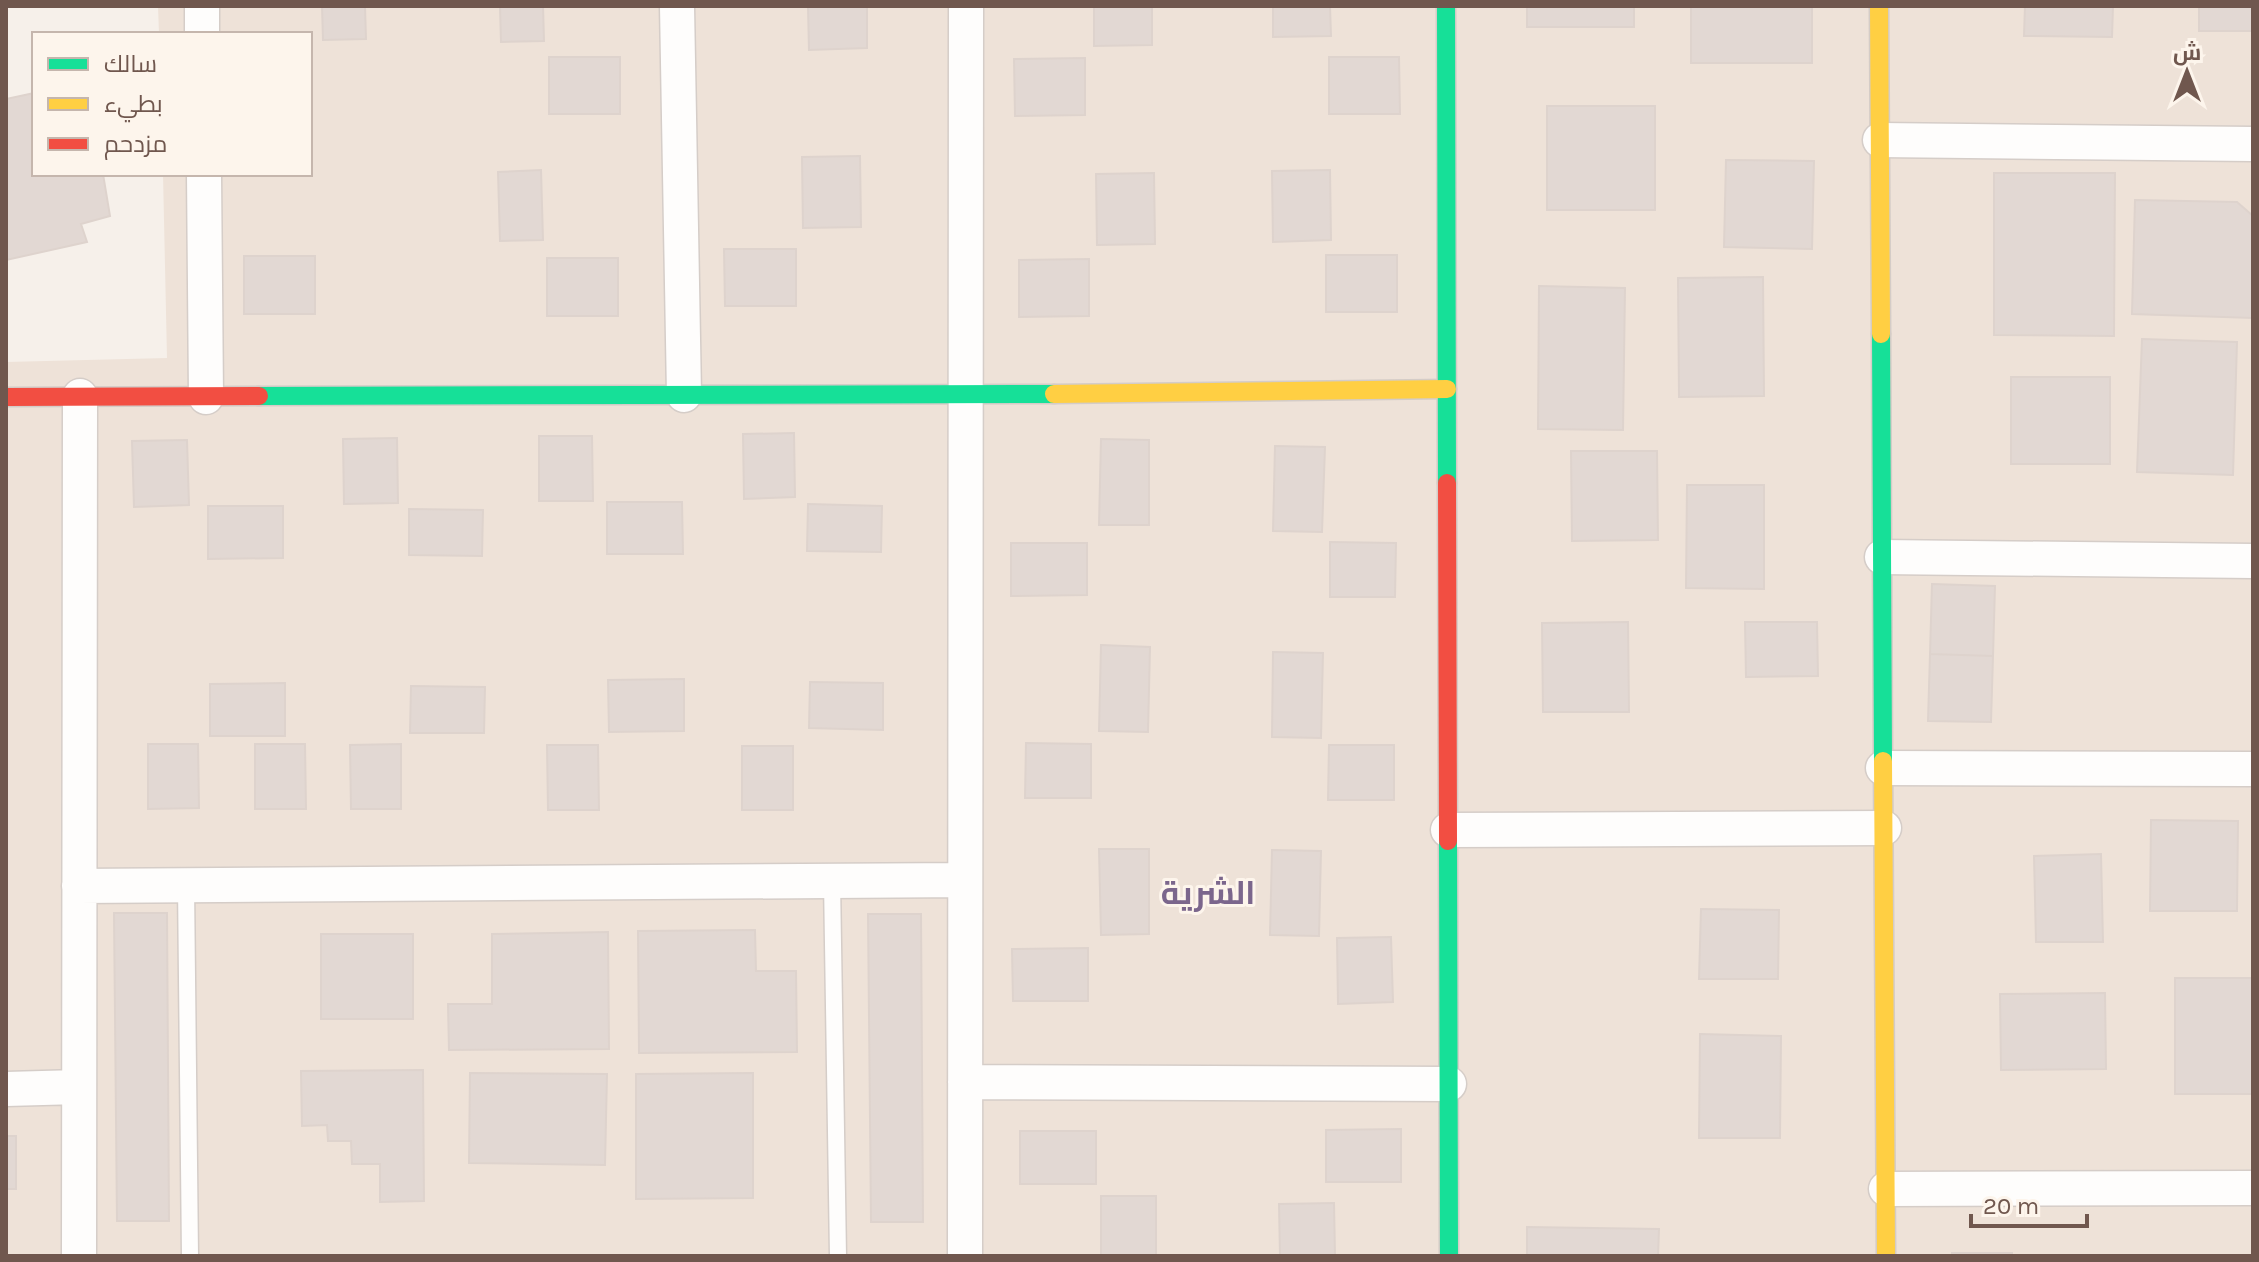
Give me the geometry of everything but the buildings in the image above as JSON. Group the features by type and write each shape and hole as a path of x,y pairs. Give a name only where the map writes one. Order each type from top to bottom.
{"street":[{"path":"202,6 202,32"},
{"path":"677,6 684,395"},
{"path":"965,1256 966,6"},
{"path":"1446,6 1449,1256"},
{"path":"1879,6 1886,1256"},
{"path":"1880,140 2253,144"},
{"path":"204,176 206,397"},
{"path":"6,397 965,395 1447,389"},
{"path":"79,1256 80,396"},
{"path":"1882,557 2253,561"},
{"path":"1883,768 2253,769"},
{"path":"1448,830 1884,828"},
{"path":"79,886 965,880"},
{"path":"965,1082 1449,1084"},
{"path":"6,1089 79,1087"},
{"path":"1886,1189 2253,1188"}],"lane":[{"path":"832,881 838,1256"},
{"path":"186,885 190,1256"}],"shaded area":[{"path":"158,6 2253,6 2253,1256 6,1256 6,362 167,358 163,176 312,176 312,32 159,32"}],"traffic: fast":[{"path":"1446,6 1447,483"},
{"path":"1881,334 1883,761"},
{"path":"259,396 1054,394"},
{"path":"1448,841 1449,1256"}],"traffic: slow":[{"path":"1879,6 1881,334"},
{"path":"1054,394 1447,389"},
{"path":"1883,761 1886,1256"}],"traffic: jam":[{"path":"6,397 259,396"},
{"path":"1447,483 1448,841"}],"district":[{"name":"الشرية","path":"1208,893"}]}
